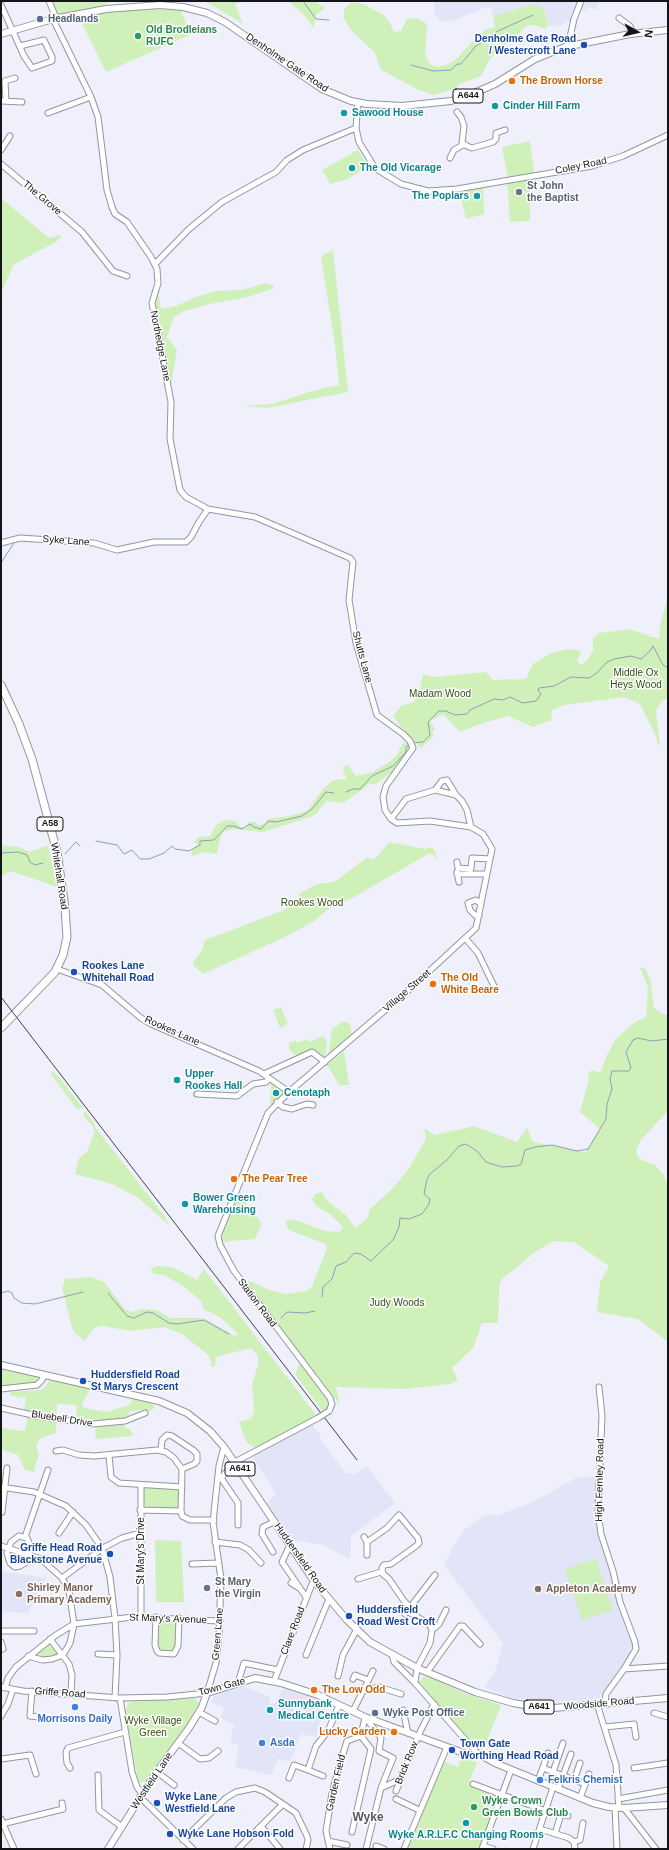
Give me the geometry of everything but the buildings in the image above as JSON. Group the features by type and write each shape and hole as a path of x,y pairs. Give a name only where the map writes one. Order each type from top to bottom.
{"highway":[{"name":"Whitehall Road","path":"1,686 19,724 32,759 57,852 65,908 66,937 64,955 57,969 1,1028"}],"main road":[{"name":"Denholme Gate Road","path":"1,34 54,18 124,7 168,3 207,13 219,19 322,89 358,102 402,106 451,101 472,94 495,84 535,59 568,46"},
{"name":"A644","path":"568,46 633,34 668,30"},
{"name":"Huddersfield Road","path":"1,1365 159,1401 187,1413 210,1431 236,1462 314,1581 329,1599 370,1642 417,1668"},
{"name":"Woodside Road","path":"417,1668 475,1692 519,1704 554,1708 668,1698"},
{"name":"Town Gate","path":"207,1692 255,1678 274,1681 318,1695 365,1717 472,1756 478,1752"},
{"name":"Westfield Lane","path":"108,1849 141,1796 199,1712 207,1692"},
{"path":"478,1752 495,1763 580,1798 619,1808 668,1805"}],"street":[{"name":"Northedge Lane","path":"49,1 54,18 91,97 98,116 108,190 112,207 115,214 127,222 155,264 158,283 152,303 171,402 170,439 180,490 186,496 208,509 255,517 350,558"},
{"path":"568,46 574,19 581,1"},
{"path":"1,5 20,46 32,68 52,61 44,40 20,46"},
{"path":"1,20 8,18"},
{"path":"619,18 630,26 633,34"},
{"path":"16,78 5,81 3,101 22,102"},
{"path":"48,113 91,97"},
{"name":"Coley Road","path":"358,102 356,128 359,142 379,172 401,184 433,191 477,186 592,166 623,156 668,135"},
{"path":"457,112 461,117 464,126 463,145"},
{"path":"155,264 189,229 222,202 276,172 287,160 303,150 356,128"},
{"path":"450,158 454,150 463,145 472,148 488,144 496,139 496,133 506,130"},
{"path":"1,150 10,136"},
{"name":"The Grove","path":"1,164 82,232 113,271 127,276"},
{"name":"Syke Lane","path":"1,543 20,538 94,543 117,550 154,542 186,542 191,537 208,509"},
{"name":"Shutts Lane","path":"350,558 353,562 349,600 356,643 378,715 403,734 412,745 386,786 383,804 391,819"},
{"path":"435,790 442,781 447,780 456,795 465,804 471,827 430,821 403,824 391,819 406,799 435,790 456,795"},
{"name":"Village Street","path":"289,1092 466,939 476,928 492,849 483,834 471,827"},
{"path":"457,862 458,868 471,869 472,858 490,859"},
{"path":"459,882 457,873 487,874"},
{"path":"479,916 474,915 470,910 468,903 476,900 481,904"},
{"path":"466,939 478,953 494,986"},
{"name":"Rookes Lane","path":"57,969 102,985 141,1018 151,1024 264,1074 289,1092"},
{"path":"264,1074 312,1052 325,1062"},
{"path":"197,1094 237,1096 253,1084 266,1082 269,1078"},
{"name":"Station Road","path":"236,1462 318,1418 328,1411 332,1404 330,1398 234,1272 220,1245 218,1236 268,1113 277,1102 289,1092"},
{"path":"277,1102 283,1107 292,1109 307,1104 313,1105"},
{"path":"1,1389 37,1385 42,1380 44,1375"},
{"name":"High Fernley Road","path":"599,1387 602,1416 598,1512 601,1534 612,1568 620,1602 636,1649 606,1694 605,1704"},
{"name":"Bluebell Drive","path":"1,1408 37,1416 94,1424 125,1421 145,1413"},
{"path":"161,1450 162,1440 167,1435 172,1436 197,1454 197,1460 194,1464 182,1469"},
{"name":"Green Lane","path":"207,1692 216,1663 220,1621 221,1579 215,1542 214,1520 221,1455 224,1447"},
{"path":"56,1451 63,1450 84,1455 109,1455 161,1450 174,1458 182,1469 182,1516 186,1519 214,1520"},
{"path":"109,1455 110,1473 114,1481 119,1483 141,1485 182,1487"},
{"path":"236,1462 219,1479 238,1503 238,1525"},
{"path":"2,1512 3,1487 7,1468"},
{"path":"25,1537 48,1470"},
{"name":"St Mary's Drive","path":"141,1485 141,1617"},
{"path":"3,1487 40,1494 62,1504 73,1512 93,1532 102,1548 110,1578 115,1618 117,1698 132,1772 141,1796 193,1849"},
{"path":"140,1510 181,1511"},
{"path":"59,1532 73,1512"},
{"path":"358,1579 381,1572 384,1565 391,1564 416,1546 419,1543 419,1539 399,1514 387,1528 367,1542"},
{"path":"273,1552 262,1534 263,1527 274,1522"},
{"path":"62,1578 102,1548 122,1538 141,1533"},
{"path":"18,1536 25,1537 30,1544 30,1555 22,1566 15,1567 12,1565 8,1559 9,1548 11,1542 18,1536"},
{"path":"364,1537 367,1542 368,1555"},
{"path":"215,1542 240,1545 249,1550 261,1563"},
{"path":"290,1545 282,1562 306,1597"},
{"path":"1,1546 30,1555 45,1563 62,1578 72,1603 74,1624 70,1643 63,1655 52,1659 42,1660 28,1656"},
{"path":"192,1564 218,1562"},
{"path":"381,1572 407,1611 429,1624 432,1630 430,1643 417,1668 415,1683"},
{"path":"407,1611 435,1575"},
{"name":"Clare Road","path":"274,1681 306,1597 314,1581"},
{"path":"291,1583 301,1590"},
{"path":"306,1655 329,1599"},
{"path":"432,1630 439,1624 446,1610"},
{"name":"St Mary's Avenue","path":"74,1624 115,1618 141,1617 220,1621"},
{"path":"156,1617 155,1648 159,1653 168,1654 174,1654 177,1650 179,1618"},
{"path":"3,1688 16,1667 28,1656 74,1624"},
{"path":"427,1672 460,1626 463,1626 480,1644"},
{"path":"338,1676 343,1655 357,1629"},
{"path":"1,1632 34,1631"},
{"path":"50,1640 63,1655 72,1675 71,1694"},
{"path":"1,1642 3,1649"},
{"path":"98,1654 117,1655"},
{"path":"392,1654 394,1662 478,1752"},
{"path":"238,1683 244,1663 278,1670"},
{"path":"624,1669 668,1666"},
{"path":"353,1711 373,1671"},
{"path":"353,1679 355,1675 368,1680"},
{"path":"363,1691 379,1687 401,1694"},
{"name":"Griffe Road","path":"3,1688 117,1698"},
{"path":"1,1716 8,1704 13,1689"},
{"path":"32,1691 30,1716 39,1717"},
{"name":"Town Gate","path":"117,1698 167,1697 207,1692"},
{"name":"Brick Row","path":"396,1791 418,1736 434,1704"},
{"path":"598,1704 616,1765 619,1808 617,1849"},
{"path":"308,1770 316,1746 328,1731 339,1705"},
{"path":"403,1710 408,1733"},
{"path":"199,1712 215,1721"},
{"path":"654,1713 668,1717"},
{"path":"352,1832 371,1749 361,1736 365,1717"},
{"path":"365,1717 381,1738 379,1751 393,1758 381,1788 366,1849"},
{"path":"605,1726 634,1724 636,1737"},
{"path":"70,1768 67,1763 66,1752 68,1748 125,1732"},
{"name":"Garden Field","path":"330,1849 326,1831 332,1794 347,1741 361,1736"},
{"path":"178,1743 200,1759 210,1758 218,1751"},
{"path":"552,1772 563,1743"},
{"path":"404,1849 419,1810 447,1747"},
{"path":"538,1781 548,1753"},
{"path":"533,1849 546,1811 572,1754"},
{"path":"1,1759 30,1755 36,1774"},
{"path":"574,1780 580,1763"},
{"path":"634,1768 668,1763"},
{"path":"289,1778 294,1765 324,1776"},
{"path":"543,1768 586,1784"},
{"path":"493,1849 483,1847 511,1770"},
{"path":"157,1772 174,1785"},
{"path":"580,1798 589,1774"},
{"path":"98,1775 98,1810 122,1827"},
{"path":"381,1788 401,1779"},
{"path":"473,1784 546,1811"},
{"path":"183,1840 218,1804 236,1792 254,1788 261,1790 296,1813 308,1840 306,1849"},
{"path":"618,1799 668,1790"},
{"path":"396,1799 419,1810"},
{"path":"14,1849 2,1822 63,1809 62,1803"},
{"path":"238,1849 283,1804"},
{"path":"619,1808 656,1849"},
{"path":"555,1834 561,1814 568,1816"},
{"path":"540,1829 574,1842 580,1840 582,1823"},
{"path":"261,1826 280,1849"},
{"path":"328,1841 347,1845"},
{"path":"574,1842 576,1849"},
{"path":"376,1846 384,1849"}],"shaded area":[{"path":"434,1 600,1 596,10 588,7 587,11 578,8 574,19 556,27 548,26 545,12 532,4 493,16 491,8 484,8 451,21 440,21 435,15"},
{"path":"311,1423 319,1433 321,1441 346,1473 354,1474 367,1466 395,1503 351,1536 350,1559 324,1545 290,1539 266,1504 276,1494 252,1456"},
{"name":"Appleton Academy","path":"597,1476 597,1510 633,1642 631,1653 600,1698 563,1702 539,1701 511,1698 484,1687 495,1673 503,1643 444,1565 452,1549 463,1531 483,1516 502,1514 531,1503 576,1478"},
{"name":"Shirley Manor Primary Academy","path":"1,1571 46,1578 28,1613 1,1611"},
{"path":"243,1686 270,1697 269,1703 275,1704 283,1688 326,1702 316,1737 301,1734 290,1762 278,1759 271,1775 235,1767 239,1746 230,1741 234,1725 221,1718 224,1707 211,1703 214,1696"}],"green space":[{"name":"Old Brodleians RUFC","path":"50,1 112,1 100,7 104,13 149,9 181,10 190,35 106,72 79,17 59,21"},
{"path":"205,1 244,1 235,4 243,24"},
{"path":"288,1 314,1 325,8 316,15 314,28 302,13"},
{"path":"352,2 363,4 384,15 394,32 401,31 407,19 416,18 427,24 425,56 430,64 437,67 446,65 455,60 479,35 487,29 495,27 493,16 532,4 541,8 545,12 548,26 545,29 535,25 527,26 490,59 481,76 460,84 455,89 433,95 419,90 381,70 375,53 350,29 344,18 344,9"},
{"path":"530,141 534,173 508,178 502,147"},
{"path":"358,150 368,166 348,179 330,184 322,170"},
{"path":"530,180 530,221 510,222 507,182"},
{"path":"483,187 484,214 466,219 459,190"},
{"path":"1,198 49,238 60,235 61,237 56,242 14,264 2,291"},
{"path":"333,250 348,392 267,408 244,406 272,404 312,391 339,385 335,345 321,256"},
{"path":"266,283 274,288 248,297 210,304 184,311 174,317 167,337 177,350 171,386 155,306 158,291 161,309 176,306 196,297 217,291 241,290"},
{"path":"668,595 668,698 662,701 656,711 660,745 658,745 655,734 640,704 624,697 564,705 551,711 552,720 533,727 508,716 483,723 460,732 443,714 430,721 435,730 432,732 434,736 421,748 405,732 393,716 401,706 414,702 420,690 423,674 434,677 486,672 493,680 526,679 533,664 551,653 569,649 581,651 577,662 582,665 593,651 593,638 599,633 629,629 659,639 660,626"},
{"path":"406,743 411,748 394,771 374,785 369,783 362,790 343,803 326,801 317,813 310,817 263,832 234,829 224,831 220,839 217,854 205,852 192,856 192,851 198,844 194,842 199,837 210,836 217,824 227,820 236,821 239,826 246,829 248,822 255,822 259,825 265,824 268,819 289,816 307,811 323,789 333,780 347,780 343,771 344,767 348,765 356,776 373,772 397,755 402,744"},
{"name":"Rookes Wood","path":"389,842 425,849 431,847 435,851 438,861 434,855 428,854 356,896 327,910 313,922 287,936 203,974 194,966 193,962 202,950 205,940 282,911 297,901 299,894 317,884 334,882 368,857 371,860 377,857"},
{"path":"1,845 19,847 30,852 48,845 57,887 11,871 1,876"},
{"name":"Judy Woods","path":"640,967 646,969 651,983 654,1008 660,1013 668,1015 668,1111 640,1141 636,1152 638,1157 642,1160 655,1165 664,1175 668,1186 668,1342 638,1319 597,1312 600,1282 609,1266 574,1242 554,1241 535,1252 501,1280 499,1288 498,1323 482,1323 473,1348 452,1368 458,1380 450,1384 403,1389 336,1387 340,1405 245,1282 250,1281 269,1290 287,1294 306,1291 312,1287 327,1248 326,1244 289,1230 285,1221 296,1220 325,1231 339,1232 343,1227 330,1214 316,1206 312,1199 315,1194 322,1192 328,1202 346,1215 355,1228 367,1219 370,1209 393,1188 409,1168 426,1139 424,1128 435,1135 474,1126 517,1142 527,1128 533,1142 585,1152 600,1129 580,1112 589,1079 588,1073 592,1070 600,1073 607,1055 616,1039 635,1022 646,1017 648,987"},
{"path":"281,1007 288,1024 280,1028 273,1010"},
{"path":"342,1022 347,1022 350,1024 352,1035 328,1056 332,1029"},
{"path":"322,1036 325,1038 327,1043 325,1057 323,1058 314,1051 299,1056 289,1049 289,1043 296,1040 297,1043 307,1039 309,1042"},
{"path":"344,1051 349,1085 339,1085 327,1065"},
{"path":"53,1071 83,1108 77,1109 72,1103 51,1074"},
{"path":"271,1082 284,1092 270,1106"},
{"path":"85,1111 95,1124 95,1127 166,1218 169,1225 137,1197 112,1184 75,1174 79,1158 87,1152 95,1130 83,1115"},
{"path":"236,1197 243,1198 252,1213 259,1219 261,1225 255,1239 221,1242 222,1232"},
{"path":"158,1266 172,1267 197,1280 204,1269 316,1415 305,1423 256,1448 247,1443 239,1422 251,1419 254,1411 252,1385 258,1365 258,1356 251,1348 216,1357 215,1367 211,1366 211,1361 208,1355 182,1334 164,1327 130,1331 103,1326 95,1327 84,1341 73,1331 62,1288 65,1279 91,1277 104,1282 125,1309 131,1312 142,1309 157,1310 170,1318 203,1318 235,1336 238,1334 220,1317 204,1310 201,1301 183,1286 164,1275 154,1274 151,1271 152,1268"},
{"path":"300,1363 328,1398 330,1403 323,1412 295,1374"},
{"path":"1,1369 38,1377 38,1383 1,1387"},
{"path":"50,1380 90,1389 82,1404 84,1408 107,1412 126,1406 131,1403 132,1399 153,1404 155,1408 148,1412 144,1409 129,1412 129,1416 123,1420 125,1428 130,1429 133,1436 95,1439 97,1423 77,1420 76,1405 57,1404 56,1433 41,1438 36,1445 39,1457 37,1459 34,1472 25,1470 18,1455 1,1449 1,1428 25,1431 28,1416 39,1420 44,1418 24,1410 26,1398 10,1395 10,1392 43,1389"},
{"path":"146,1487 176,1489 179,1492 177,1509 147,1507 144,1504 143,1490"},
{"path":"155,1540 181,1541 184,1602 156,1602"},
{"path":"596,1559 613,1610 582,1620 565,1569"},
{"path":"158,1622 177,1623 176,1647 174,1652 160,1652 157,1647"},
{"path":"48,1644 51,1644 59,1653 58,1655 49,1658 35,1657 34,1655"},
{"path":"423,1677 432,1678 461,1692 501,1705 483,1751 471,1742 419,1682"},
{"name":"Wyke Village Green","path":"195,1698 199,1703 188,1723 145,1781 141,1783 138,1780 125,1712 128,1704 131,1702"},
{"path":"462,1756 477,1762 468,1785 498,1797 479,1849 408,1849 443,1761 458,1767"}],"waterway":[{"path":"303,1 316,19 329,20"},
{"path":"411,65 433,71 451,70 457,64 461,64 476,46 498,31 533,15"},
{"path":"1,563 14,543"},
{"path":"413,743 423,742 430,735 428,722 439,711 446,711 455,715 467,714 470,710 494,699 503,700 510,697 523,703 536,701 541,694 538,690 539,688 554,686 571,677 589,678 597,673 607,662 614,659 631,656 641,659 651,650 653,646 663,665 668,668"},
{"path":"346,792 353,789 360,789 372,776 393,766 406,752 406,747 410,744"},
{"path":"96,841 117,845 124,854 132,850 140,859 149,859 164,853 172,846 175,849 189,851 200,845 200,841 214,840 227,826 242,829 250,824 261,829 268,821 276,822 302,816 313,808 326,792 334,793"},
{"path":"65,854 76,842 80,846"},
{"path":"1,853 18,852 27,855 30,862 35,865 43,863"},
{"path":"322,1297 323,1287 332,1279 336,1266 346,1262 354,1253 361,1254 371,1261 393,1240 399,1227 400,1218 409,1219 422,1214 429,1204 430,1199 424,1194 427,1179 430,1174 447,1160 459,1146 466,1144 477,1151 486,1162 502,1167 517,1166 521,1164 525,1150 535,1147 552,1145 577,1151 588,1149 606,1119 607,1104 612,1089 610,1079 612,1071 629,1071 631,1068 626,1052 633,1040 637,1038 652,1041 668,1039"},
{"path":"1,1293 8,1291 12,1293 14,1298 22,1303 35,1304 83,1292"},
{"path":"108,1293 127,1316 134,1318 147,1312 153,1313 169,1323 177,1324 204,1320 229,1334"},
{"path":"281,1318 287,1312 305,1313 315,1311"}],"railway":[{"path":"1,997 357,1460"}],"place":[{"name":"Headlands","path":"40,19"},
{"name":"Old Brodleians RUFC","path":"138,36"},
{"name":"Denholme Gate Road / Westercroft Lane","path":"584,45"},
{"name":"The Brown Horse","path":"512,81"},
{"name":"Cinder Hill Farm","path":"495,106"},
{"name":"Sawood House","path":"344,113"},
{"name":"The Old Vicarage","path":"352,168"},
{"name":"St John the Baptist","path":"519,192"},
{"name":"The Poplars","path":"477,196"},
{"name":"Rookes Lane Whitehall Road","path":"74,972"},
{"name":"The Old White Beare","path":"433,984"},
{"name":"Upper Rookes Hall","path":"177,1080"},
{"name":"Cenotaph","path":"276,1093"},
{"name":"The Pear Tree","path":"234,1179"},
{"name":"Bower Green Warehousing","path":"185,1204"},
{"name":"Huddersfield Road St Marys Crescent","path":"83,1381"},
{"name":"Griffe Head Road Blackstone Avenue","path":"110,1554"},
{"name":"St Mary the Virgin","path":"207,1588"},
{"name":"Appleton Academy","path":"538,1589"},
{"name":"Shirley Manor Primary Academy","path":"19,1594"},
{"name":"Huddersfield Road West Croft","path":"349,1616"},
{"name":"The Low Odd","path":"314,1690"},
{"name":"Morrisons Daily","path":"75,1707"},
{"name":"Sunnybank Medical Centre","path":"270,1710"},
{"name":"Wyke Post Office","path":"375,1713"},
{"name":"Lucky Garden","path":"394,1732"},
{"name":"Asda","path":"262,1743"},
{"name":"Town Gate Worthing Head Road","path":"452,1750"},
{"name":"Felkris Chemist","path":"540,1780"},
{"name":"Wyke Lane Westfield Lane","path":"157,1803"},
{"name":"Wyke Crown Green Bowls Club","path":"474,1807"},
{"name":"Wyke A.R.LF.C Changing Rooms","path":"466,1823"},
{"name":"Wyke Lane Hobson Fold","path":"170,1834"}],"district":[{"name":"Wyke","path":"368,1818"}],"park label":[{"name":"Middle Ox Heys Wood","path":"636,678"},
{"name":"Madam Wood","path":"440,694"}]}
